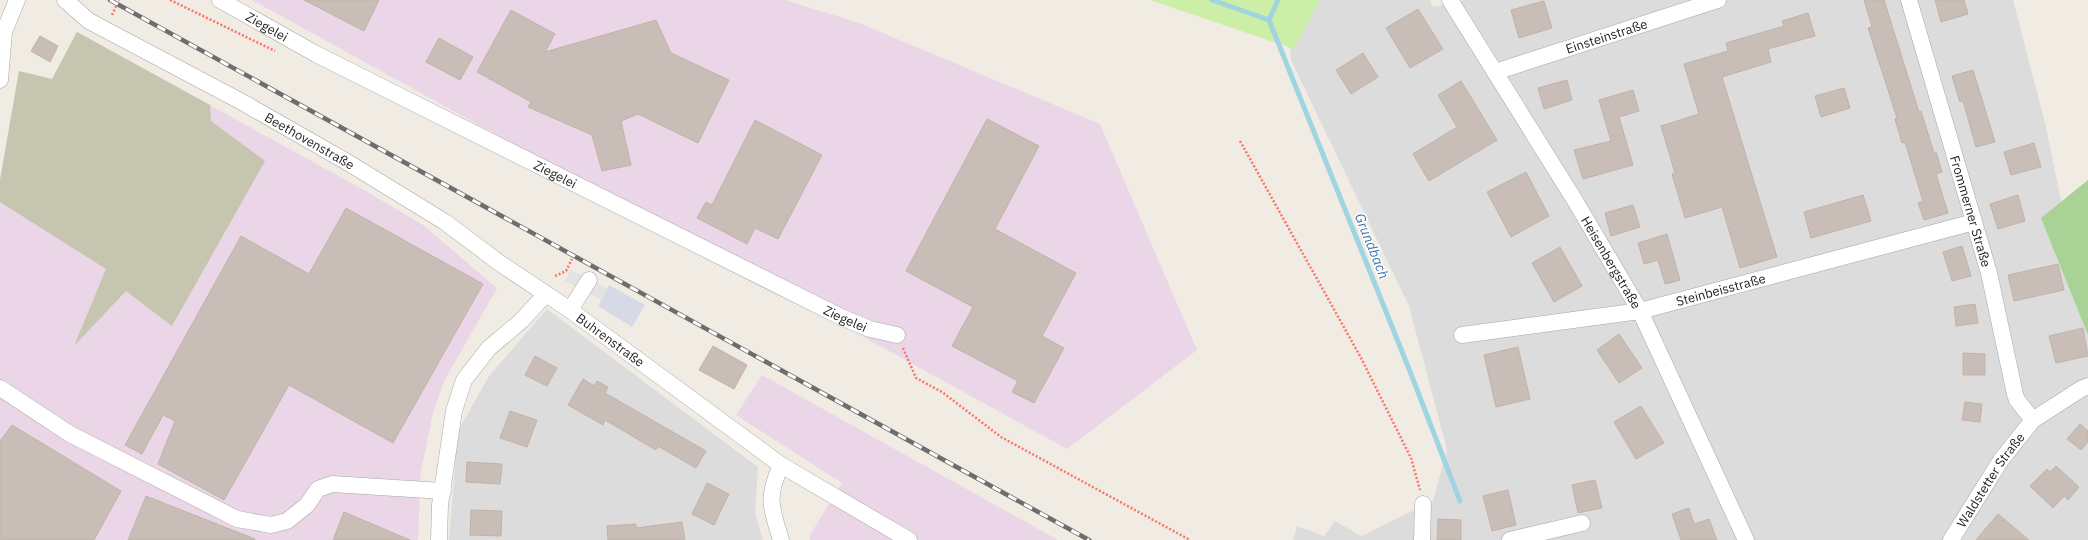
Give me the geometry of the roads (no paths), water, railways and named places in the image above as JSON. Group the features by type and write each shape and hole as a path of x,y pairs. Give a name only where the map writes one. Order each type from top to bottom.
{"street":[{"path":"0,80 4,32 17,0"},
{"name":"Beethovenstraße","path":"66,0 89,21 242,102 353,166 445,222 546,294"},
{"name":"Ziegelei","path":"220,0 316,54 834,314 870,329 897,335"},
{"name":"Heisenbergstraße","path":"1450,0 1574,199 1640,311 1746,540"},
{"name":"Einsteinstraße","path":"1495,72 1718,0"},
{"name":"Frommerner Straße","path":"1909,0 1989,273 2015,394 2017,400 2033,420"},
{"name":"Steinbeisstraße","path":"1462,335 1640,311 1974,222"},
{"path":"570,310 589,280"},
{"path":"440,540 443,491 454,411 464,380 489,348 521,321 546,294"},
{"name":"Buhrenstraße","path":"546,294 781,465 909,540"},
{"name":"Waldstetter Straße","path":"1950,540 2001,460 2033,420 2081,388 2088,386"},
{"path":"0,388 70,434 237,518 271,525 287,521 307,505 318,489 332,484 443,491"},
{"path":"781,465 773,484 770,506 781,540"},
{"path":"1422,540 1423,504"},
{"path":"1510,540 1582,523"}],"waterway":[{"path":"1212,0 1269,20"},
{"name":"Grundbach","path":"1278,0 1269,20 1411,374 1460,501"}],"railway":[{"path":"110,0 1089,540"}]}
